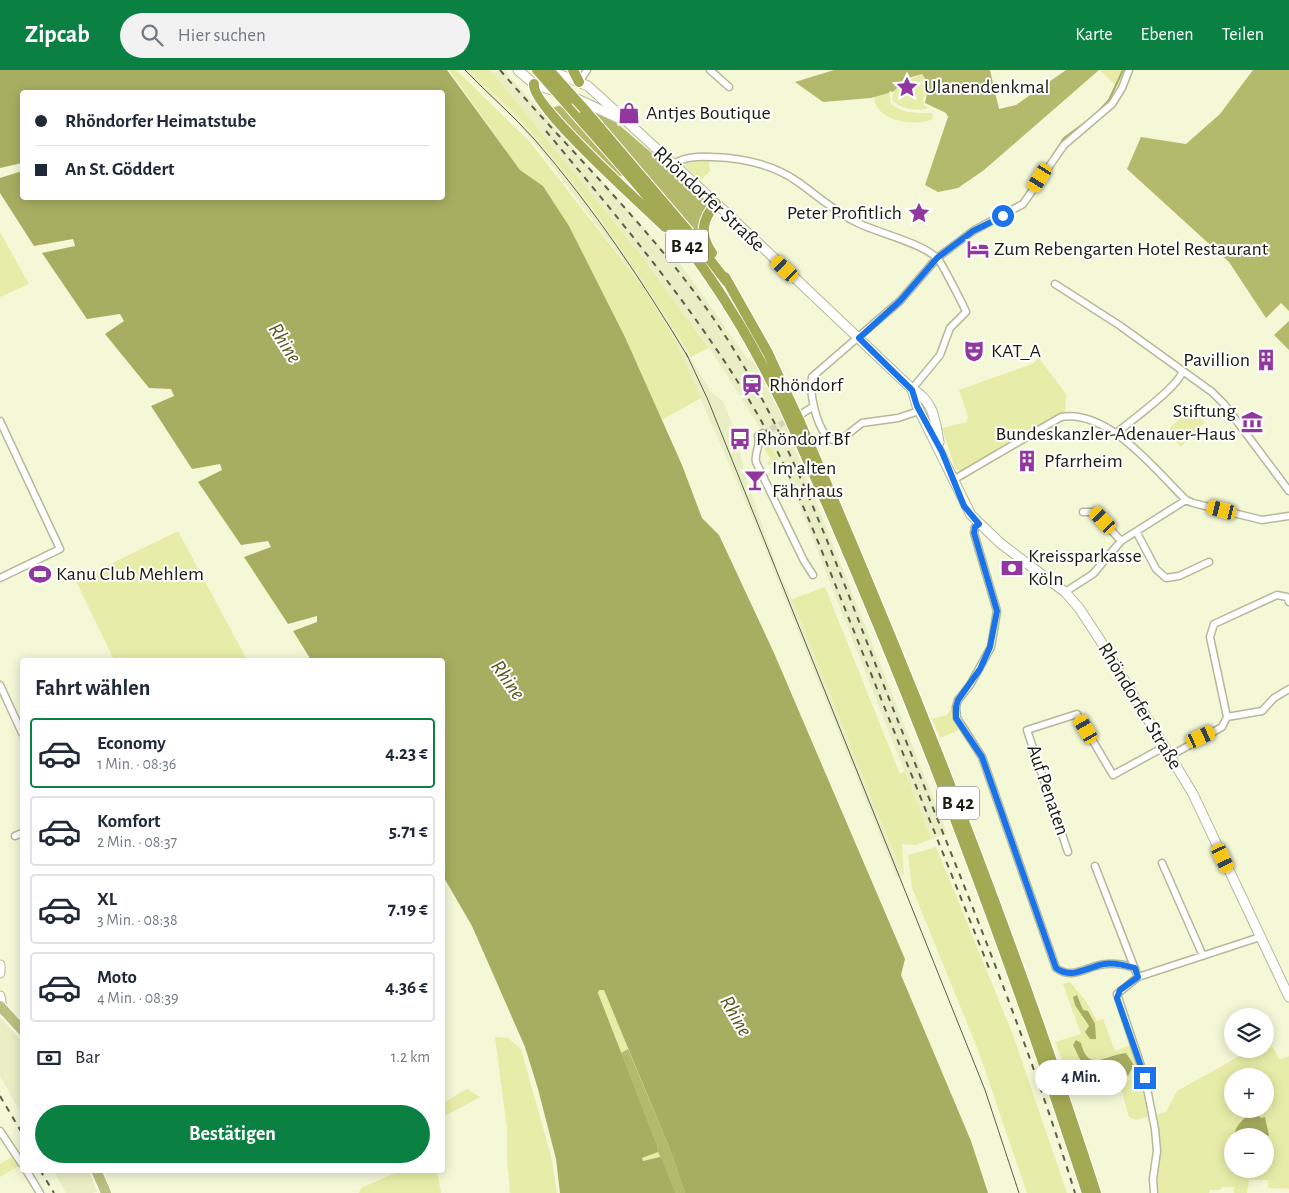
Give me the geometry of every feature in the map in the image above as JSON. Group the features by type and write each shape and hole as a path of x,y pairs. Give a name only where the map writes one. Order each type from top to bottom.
{"highway":[{"name":"B 42","path":"537,70 649,198 697,259 798,419 897,650 980,860 1034,1006 1096,1193"},
{"name":"B 42","path":"550,70 688,230 726,282 768,353 787,403"},
{"path":"574,70 579,82"},
{"name":"B 42","path":"534,84 534,92 561,126 697,259"},
{"name":"B 42","path":"716,203 703,222 703,232 706,246 721,268 726,282"},
{"name":"B 42","path":"798,419 853,564 920,730 1025,1011 1087,1193"}],"main road":[{"name":"Rhöndorfer Straße","path":"518,70 534,84 564,93 626,122"},
{"name":"Rhöndorfer Straße","path":"550,70 579,82 600,97 672,165 716,203 912,390 926,400 932,408 942,452"},
{"path":"534,84 543,73 550,70"},
{"path":"564,93 572,91 579,82"},
{"name":"Rhöndorfer Straße","path":"912,390 918,409 942,452 964,506 979,524 1065,592 1079,608 1100,640 1193,794 1289,997"},
{"path":"918,409 920,400 926,400"},
{"path":"0,965 0,973"},
{"path":"0,996 1,1007 20,1028"},
{"path":"97,1173 103,1192"}],"street":[{"path":"579,82 587,70"},
{"path":"710,70 730,87"},
{"path":"918,409 898,418 862,423 837,440 829,439 824,434 814,406 812,376 859,338 900,301 937,258 973,231 1023,204 1064,145 1112,104 1122,88 1129,70"},
{"path":"672,165 681,160 707,156 745,159 766,165 792,178 841,214 858,224 909,243 937,258 950,284 965,306 966,312 950,328 937,360 912,390"},
{"path":"1055,284 1119,325 1179,367 1182,372 1192,375 1224,404 1289,491"},
{"path":"1116,433 1166,391 1181,377 1182,372"},
{"path":"798,419 814,406"},
{"path":"953,480 1061,417 1082,419 1116,433 1186,500 1262,520 1289,516"},
{"path":"0,421 60,548 0,578"},
{"path":"763,433 758,436 759,447 755,454 756,462 804,561 813,575"},
{"path":"1065,592 1093,574 1121,541 1137,533 1186,500"},
{"path":"1083,512 1095,512 1121,541"},
{"path":"979,524 975,527 974,533 994,595 996,619 990,647 980,669 958,700 956,718 982,757 1056,968 1062,972 1074,974 1105,964 1124,965 1135,968"},
{"path":"1137,533 1156,569 1166,578 1179,576 1209,562"},
{"path":"1170,756 1222,727 1227,717 1210,637 1214,624 1276,595 1286,597 1289,602"},
{"path":"0,685 20,729"},
{"path":"1227,717 1262,711 1274,698 1289,689"},
{"name":"Auf Penaten","path":"1068,852 1027,730 1077,714 1112,775 1164,747"},
{"path":"15,836 20,833"},
{"path":"1162,863 1204,956"},
{"path":"1095,866 1138,977"},
{"path":"1154,1193 1153,1179 1157,1151 1155,1128 1145,1078 1117,998 1120,990 1138,977 1260,937"},
{"path":"0,1131 20,1161"},
{"path":"28,1173 40,1193"}],"shaded area":[{"path":"449,70 456,70 530,142 646,291 675,340 701,398 662,420 625,337 569,226 543,186 520,170"},
{"path":"469,70 537,139 571,181 639,272 711,392 723,401 736,434 745,475 778,571 792,599 875,808 904,875 897,878 756,526 675,340 646,291 544,155 517,123 464,71"},
{"path":"469,70 490,70 493,73 636,249 709,348 691,357 638,273 580,192 530,131"},
{"path":"504,70 676,264 679,262 747,358 757,364 783,418 947,833 931,839 796,496 780,460 709,347 636,249 493,73"},
{"path":"834,70 990,70 999,109 1016,105 1066,70 1099,70 984,170 958,188 938,192 925,185 948,117 946,113 925,103 929,84 922,74 905,79 893,92 890,91 889,93 871,98 823,102 795,82"},
{"path":"1100,70 1125,70 1118,88"},
{"path":"1253,70 1289,70 1289,311 1281,303 1266,318 1229,262 1127,169 1141,137 1186,144 1220,114"},
{"path":"922,74 929,84 923,99 924,105 929,108 920,110 909,109 900,106 892,100 895,89 899,85"},
{"path":"889,93 891,104 900,110 932,113 933,119 907,122 882,113 874,98"},
{"path":"561,105 622,175 619,178 549,109"},
{"path":"593,112 618,124 706,200 708,205 700,219 699,237"},
{"path":"709,161 710,171 701,180 684,166 686,163"},
{"path":"0,232 29,284 0,297"},
{"path":"1289,321 1289,350 1274,335"},
{"path":"1039,358 1066,394 1065,412 964,471 955,469 942,428 967,422 968,416 959,390 1032,364"},
{"path":"1190,408 1205,423 1181,447 1166,432"},
{"path":"765,436 779,460 768,465 767,462 771,460 764,448"},
{"path":"178,531 246,658 113,658 76,581"},
{"path":"825,587 900,774 905,771 931,839 916,845 902,844 904,875 875,808 792,599"},
{"path":"954,703 953,719 959,730 940,738 932,719 947,715"},
{"path":"936,847 1013,1035 1067,1193 1027,1193 978,1050 912,888 908,855"},
{"path":"1070,982 1085,1000 1097,1021 1103,1019 1115,1051 1130,1045 1140,1073 1150,1116 1136,1120 1129,1117 1119,1082 1075,1092 1055,1042 1081,1034 1063,984","holes":["1081,1043 1088,1058 1093,1060 1126,1053 1134,1065 1124,1071 1115,1068 1098,1070 1098,1077 1090,1080 1073,1045"]},
{"path":"599,990 604,990 671,1152 685,1193 676,1193 660,1158 643,1161 598,993"},
{"path":"0,1017 20,1039 20,1111 0,1076"},
{"path":"495,1037 508,1038 521,1049 552,1160 557,1193 510,1193 507,1129"},
{"path":"628,1049 671,1152 685,1193 676,1193 658,1152 657,1145 621,1053"},
{"path":"1274,1050 1280,1060 1289,1056 1289,1189 1268,1188 1268,1180 1249,1180 1247,1193 1234,1193 1234,1187 1222,1187 1220,1190 1210,1190 1209,1193 1158,1193 1155,1177 1160,1148 1156,1115 1166,1112 1177,1091 1236,1058 1274,1058"},
{"path":"467,1089 480,1097 445,1116 445,1102"},
{"path":"15,1155 20,1166 0,1177 0,1164"},
{"path":"55,1173 89,1173 97,1191 93,1193 66,1193"},
{"path":"395,1173 438,1173 441,1193 359,1193 361,1188"}],"water":[{"name":"Rhine","path":"0,70 447,70 520,170 543,186 569,226 625,337 682,465 702,518 719,535 774,653 905,959 901,975 971,1141 988,1193 685,1193 671,1152 604,990 599,990 598,993 657,1145 658,1152 642,1158 643,1161 660,1157 676,1193 560,1193 556,1159 525,1047 472,926 445,879 445,658 310,658 293,631 317,622 317,616 288,624 244,557 271,547 268,541 241,545 198,482 222,470 220,464 192,469 151,406 174,396 171,389 149,388 105,334 124,321 120,314 87,319 42,253 75,246 73,239 34,246 0,193 0,178 20,172 20,200 445,200 445,90 20,90 20,163 0,168"},
{"path":"1077,995 1083,1010 1088,1011 1095,1024 1096,1039 1090,1039 1085,1032 1089,1026 1075,1005 1073,997"},
{"path":"1076,1040 1081,1043 1088,1058 1093,1060 1126,1053 1134,1065 1128,1076 1120,1068 1103,1068 1098,1071 1097,1079 1090,1080 1073,1045"},
{"path":"1246,1118 1265,1118 1267,1128 1236,1128"}],"waterway":[{"path":"1097,113 1109,100 1123,70"},
{"path":"1048,163 1064,138 1094,116"}],"tunnel":[{"path":"763,433 791,419"}],"tram line":[{"path":"465,70 527,131 577,192 635,273 688,357"},
{"path":"686,353 708,400 985,1090 1019,1193"}],"railway":[{"path":"500,70 673,264 724,334 774,421 816,513 1011,1006 1075,1193"},
{"path":"546,131 629,232 682,301 732,373 773,443 819,544 989,968"},
{"path":"0,1096 20,1130"},
{"path":"42,1173 54,1193"}],"place":[{"name":"Ulanendenkmal","path":"907,87"},
{"name":"Antjes Boutique","path":"629,113"},
{"name":"Peter Profitlich","path":"919,213"},
{"name":"Zum Rebengarten Hotel Restaurant","path":"978,249"},
{"name":"KAT_A","path":"974,351"},
{"name":"Pavillion","path":"1266,360"},
{"name":"Rhöndorf","path":"752,385"},
{"name":"Stiftung Bundeskanzler-Adenauer-Haus","path":"1252,422"},
{"name":"Rhöndorf Bf","path":"740,439"},
{"name":"Pfarrheim","path":"1027,461"},
{"name":"Im alten Fährhaus","path":"755,480"},
{"name":"Kreissparkasse Köln","path":"1012,568"},
{"name":"Kanu Club Mehlem","path":"40,574"}],"route":[{"path":"1003,216 973,231 937,258 900,301 859,338 905,381 912,390 917,406 942,452 964,506 979,524 975,527 974,533 994,595 997,611 996,627 990,647 980,669 958,700 956,718 982,757 1056,968 1062,972 1074,974 1105,964 1124,965 1135,968 1138,977 1120,990 1117,998 1145,1078"}]}
